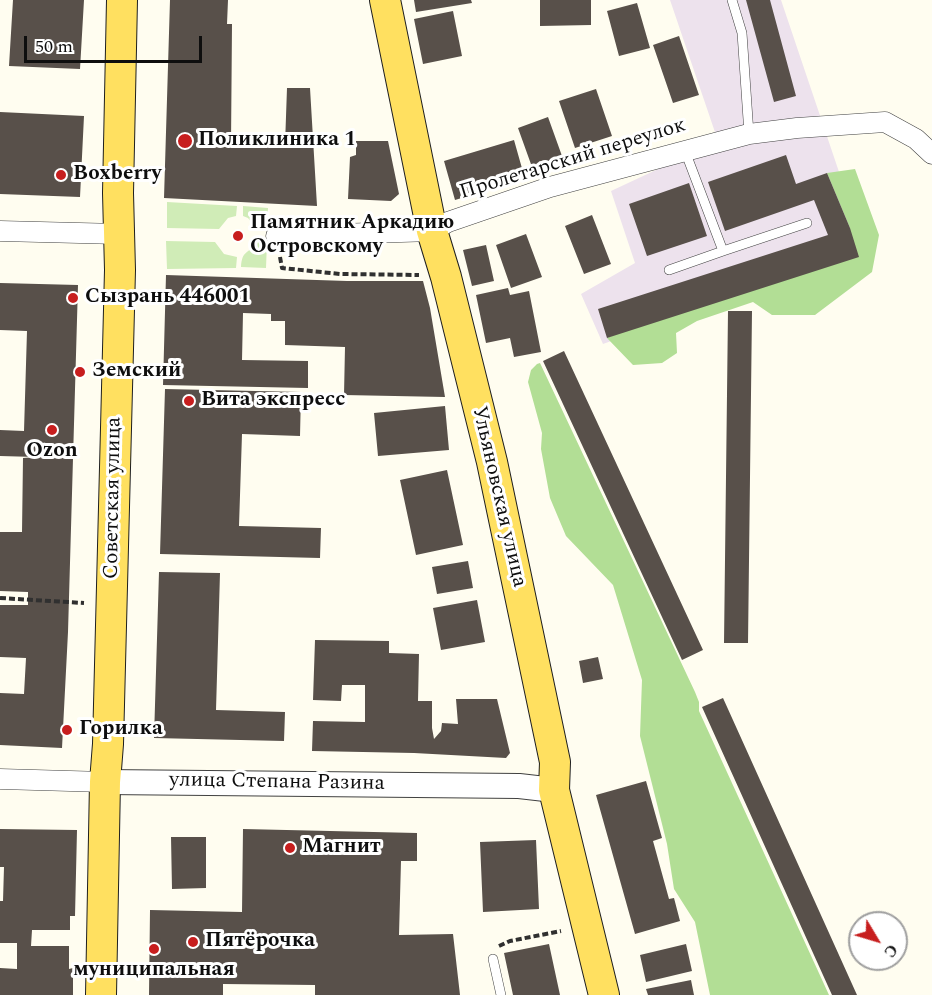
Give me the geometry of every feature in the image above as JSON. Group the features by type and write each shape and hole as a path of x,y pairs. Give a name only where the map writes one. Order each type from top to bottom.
{"main road":[{"name":"Советская улица","path":"101,995 120,270 118,193 122,0"},
{"name":"Ульяновская улица","path":"385,0 432,231 446,277 492,462 553,751 554,790 604,995"}],"street":[{"name":"Пролетарский переулок","path":"276,236 432,231 448,222 550,187 749,134 885,122 916,139 932,154"},
{"path":"0,231 119,234"},
{"name":"улица Степана Разина","path":"0,779 519,786 554,790"}],"lane":[{"path":"732,0 742,33 749,134"},
{"path":"685,151 723,251"},
{"path":"669,270 807,223"},
{"path":"493,959 501,995"}],"path":[{"path":"276,236 282,268 340,274 446,277"},
{"path":"0,598 84,603"},
{"path":"493,959 496,947 503,943 562,931"}],"shaded area":[{"path":"670,0 781,0 865,249 603,344 581,294 635,263 611,191 718,141"}],"green space":[{"path":"855,169 879,235 872,272 815,315 772,315 753,302 697,321 676,333 677,353 662,363 633,365 607,338 850,228 827,173"},
{"path":"167,202 237,206 236,216 228,218 219,229 167,228"},
{"path":"243,206 268,208 267,229 256,228 248,218 243,216"},
{"path":"166,241 215,242 224,254 237,257 236,268 167,269"},
{"path":"258,242 267,242 266,268 241,267 244,255"},
{"path":"540,363 695,692 699,702 699,711 829,995 710,995 695,922 674,889 667,844 640,736 642,680 613,585 566,536 550,498 541,449 542,433 528,382 531,370"}],"building":[{"path":"13,0 84,0 80,69 9,66"},
{"path":"170,0 228,0 227,24 232,24 231,144 285,145 287,88 310,88 317,206 164,198"},
{"path":"414,0 471,0 472,3 416,12"},
{"path":"540,0 591,0 591,25 540,26"},
{"path":"746,0 770,0 796,96 774,102"},
{"path":"637,3 650,48 619,56 607,11"},
{"path":"453,11 462,56 423,64 414,19"},
{"path":"679,36 699,95 673,103 653,45"},
{"path":"596,89 612,136 575,148 559,101"},
{"path":"0,112 84,116 80,197 0,194"},
{"path":"548,117 562,156 532,167 518,128"},
{"path":"514,140 525,179 455,200 444,161"},
{"path":"356,141 388,141 399,194 391,201 348,199 350,157 356,155"},
{"path":"786,155 796,184 827,173 850,228 859,257 607,338 598,309 828,235 814,200 725,231 708,182"},
{"path":"689,183 707,236 647,256 629,204"},
{"path":"592,215 611,264 584,274 565,226"},
{"path":"526,234 542,277 511,288 496,245"},
{"path":"486,245 494,281 472,286 463,250"},
{"path":"166,275 423,281 430,308 445,397 344,395 345,347 285,345 285,321 271,321 271,314 243,313 242,360 308,361 308,388 163,385"},
{"path":"0,283 78,285 68,632 62,748 0,745 0,693 24,694 26,658 0,657 0,605 28,605 28,592 0,591 0,532 22,532 23,458 36,457 0,456 0,430 24,431 27,331 0,330"},
{"path":"508,288 510,295 529,291 541,352 514,357 510,338 486,343 476,295"},
{"path":"728,311 752,311 748,643 724,643"},
{"path":"564,351 703,650 682,660 543,361"},
{"path":"165,389 301,392 300,436 242,434 239,526 321,528 320,558 160,554"},
{"path":"445,406 449,450 378,456 374,413"},
{"path":"447,470 463,545 416,555 400,480"},
{"path":"468,561 473,588 437,594 432,567"},
{"path":"159,572 220,573 216,710 285,712 284,741 154,738"},
{"path":"477,600 485,642 441,650 433,608"},
{"path":"315,640 389,641 389,653 419,654 418,701 432,701 434,739 441,731 442,723 458,724 456,699 497,699 510,753 506,758 312,751 313,721 365,722 365,685 342,685 341,701 313,700"},
{"path":"598,657 603,679 583,683 579,661"},
{"path":"723,698 857,995 832,995 702,707"},
{"path":"646,781 662,838 653,841 669,899 674,898 680,921 635,934 596,795"},
{"path":"0,829 77,830 75,916 70,916 70,930 32,930 31,946 69,946 69,969 73,968 73,995 0,995 0,968 17,969 17,943 0,943 0,901 3,901 4,867 0,867"},
{"path":"243,829 417,833 417,861 401,861 399,935 453,934 460,995 315,995 315,985 223,984 223,995 149,995 150,910 242,912"},
{"path":"171,837 206,837 206,888 172,889"},
{"path":"536,840 539,909 483,912 480,842"},
{"path":"549,944 560,995 513,995 504,953"},
{"path":"686,944 692,971 646,982 640,955"},
{"path":"691,980 694,995 648,995 646,989"}],"place":[{"name":"Поликлиника 1","path":"185,141"},
{"name":"Boxberry","path":"61,175"},
{"name":"Памятник Аркадию Островскому","path":"238,236"},
{"name":"Сызрань 446001","path":"73,298"},
{"name":"Земский","path":"80,372"},
{"name":"Вита экспресс","path":"189,401"},
{"name":"Ozon","path":"52,430"},
{"name":"Горилка","path":"67,730"},
{"name":"Магнит","path":"290,848"},
{"name":"Пятёрочка","path":"193,942"},
{"name":"муниципальная","path":"154,949"}]}
